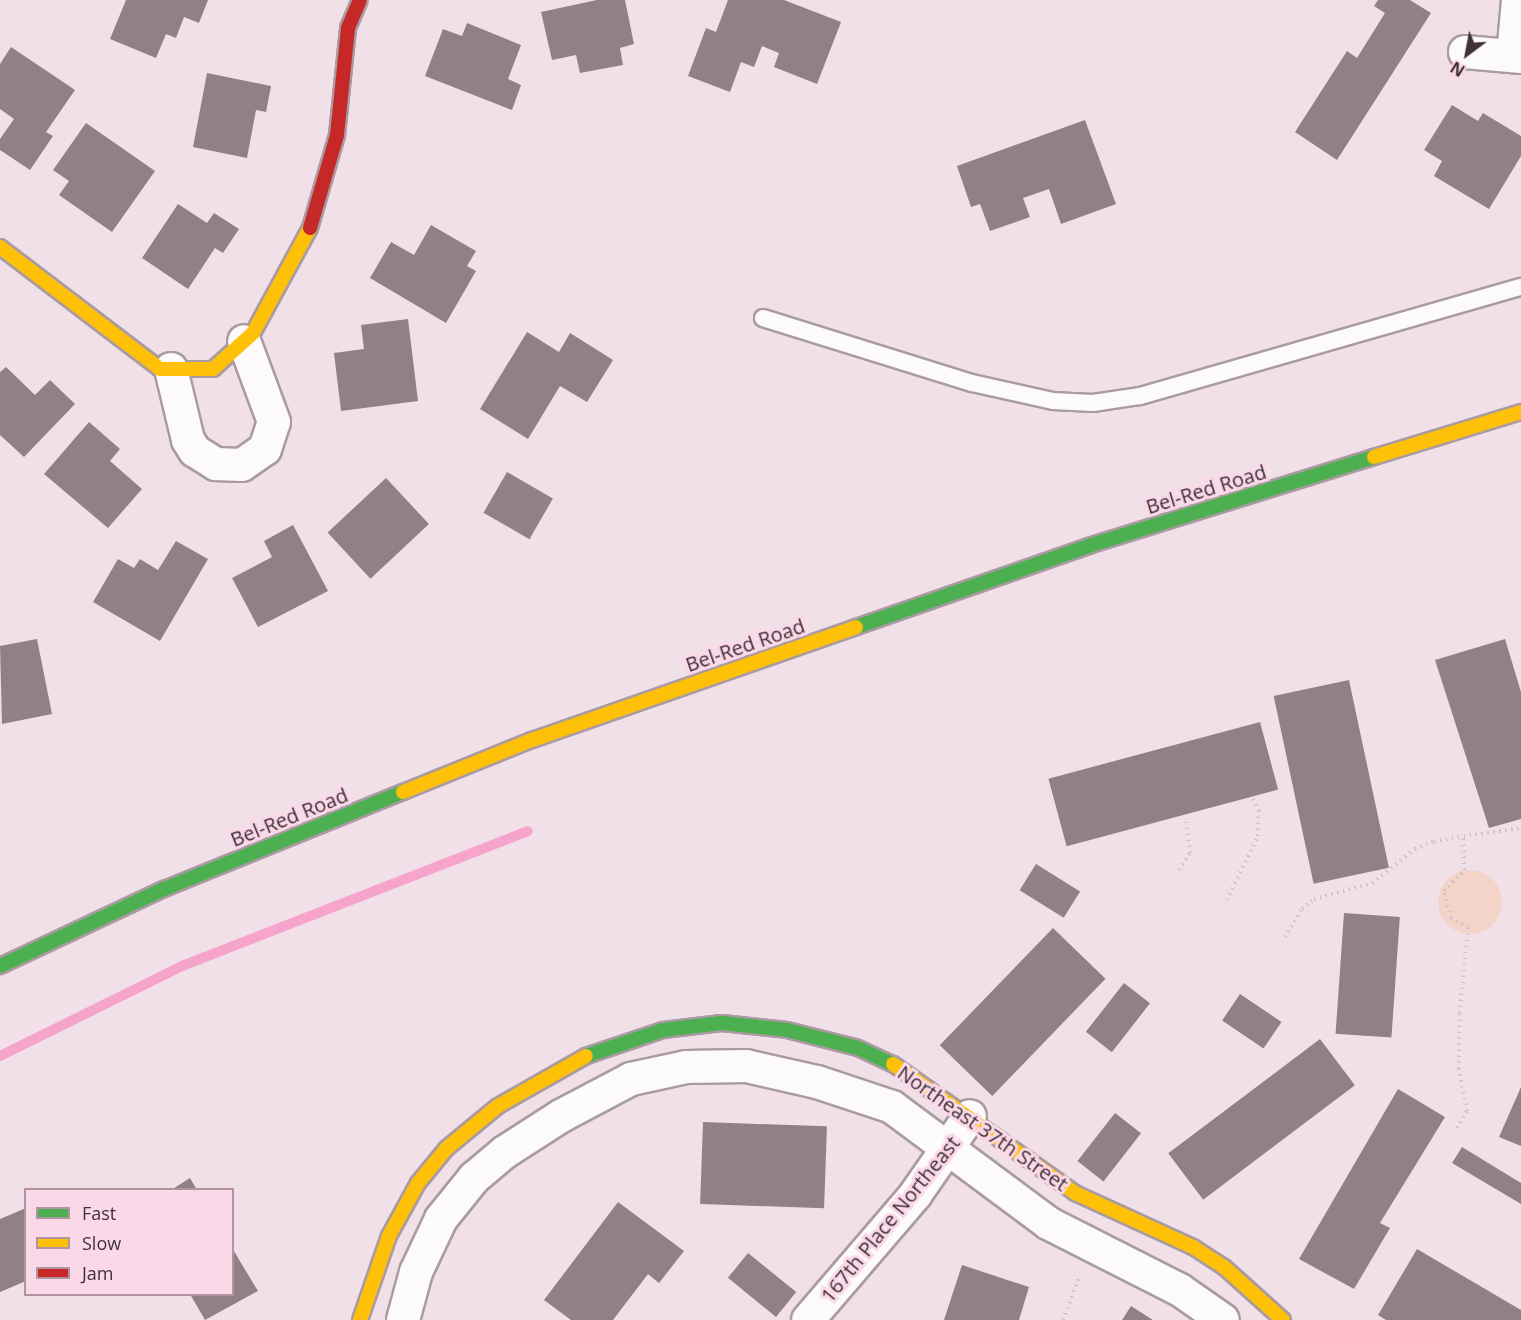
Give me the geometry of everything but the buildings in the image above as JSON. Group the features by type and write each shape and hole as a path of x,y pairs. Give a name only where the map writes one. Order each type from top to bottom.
{"street":[{"path":"0,247 160,369 213,369 244,341 307,240 337,135 348,28 360,0"},
{"path":"1465,52 1517,57 1518,0"},
{"path":"171,369 188,440 195,451 216,464 242,465 265,449 274,422 244,341"},
{"name":"Bel-Red Road","path":"0,966 164,889 532,740 1088,546 1521,412"},
{"name":"Northeast 37th Street","path":"360,1320 389,1236 418,1183 447,1148 514,1095 599,1049 663,1030 722,1023 787,1030 858,1048 910,1073 1040,1163 1076,1193 1193,1247 1224,1267 1283,1320"},
{"name":"Northeast 37th Street","path":"403,1320 416,1272 441,1219 474,1178 561,1116 631,1079 686,1067 756,1068 892,1107 1047,1223 1180,1290 1223,1320"},
{"name":"167th Place Northeast","path":"808,1320 949,1150 970,1116"},
{"path":"1011,1196 1040,1163"}],"lane":[{"path":"763,318 972,383 1053,400 1093,402 1140,396 1521,287"}],"path":[{"path":"1227,900 1258,836 1259,811 1252,797"},
{"path":"1179,870 1190,853 1186,818"},
{"path":"1285,937 1302,909 1314,899 1372,883 1425,845 1521,828"},
{"path":"1457,1128 1467,1111 1460,1036 1468,927 1451,918 1444,891 1464,870 1463,838"},
{"path":"1063,1320 1093,1246"}],"shaded area":[{"path":"1470,870 1482,872 1493,879 1500,890 1502,902 1500,914 1493,925 1482,932 1470,934 1458,932 1447,925 1440,914 1438,902 1440,890 1447,879 1458,872"}],"waterway":[{"path":"0,1056 182,966 528,831"}],"traffic: fast":[{"path":"856,627 1088,546 1374,457"},
{"path":"0,966 164,889 403,792"},
{"path":"586,1056 663,1030 722,1023 787,1030 858,1048 893,1064"}],"traffic: slow":[{"path":"0,247 160,369 213,369 253,333 310,228"},
{"path":"1374,457 1521,412"},
{"path":"403,792 532,740 856,627"},
{"path":"360,1320 389,1236 418,1183 447,1148 498,1106 586,1056"},
{"path":"893,1064 1075,1193 1193,1247 1224,1267 1283,1320"}],"traffic: jam":[{"path":"310,228 337,135 348,28 360,0"}]}
